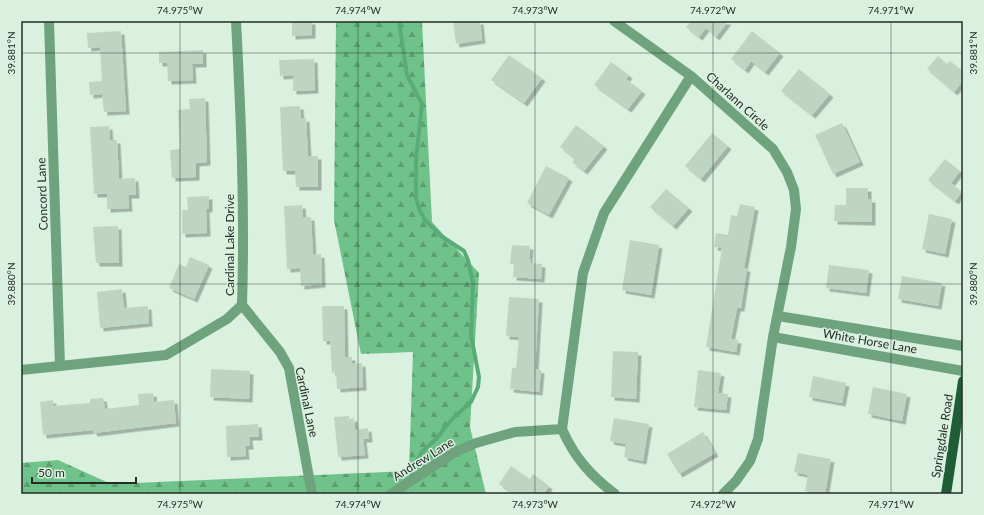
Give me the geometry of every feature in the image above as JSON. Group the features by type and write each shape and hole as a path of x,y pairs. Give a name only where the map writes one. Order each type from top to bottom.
{"main road":[{"name":"Springdale Road","path":"946,494 963,381"}],"street":[{"name":"Concord Lane","path":"48,21 60,366"},
{"name":"Cardinal Lake Drive","path":"21,370 166,355 227,319 242,305 244,232 240,93 236,21"},
{"path":"614,21 691,76"},
{"name":"Charlann Circle","path":"562,429 583,273 604,213 691,76 773,149 787,172 794,190 796,209 791,247 773,337 758,439 750,461 736,481 723,494"},
{"name":"Cardinal Lane","path":"242,305 280,352 289,368 312,494"},
{"name":"White Horse Lane","path":"778,316 963,346"},
{"name":"White Horse Lane","path":"773,337 963,371"},
{"path":"562,429 570,447 587,470 615,494"},
{"name":"Andrew Lane","path":"391,494 455,452 470,446 515,432 562,429"}],"green space":[{"path":"336,21 422,21 432,222 479,273 470,427 486,494 21,494 21,463 58,460 111,484 409,471 413,352 361,354 334,220"}],"building":[{"path":"292,21 312,21 312,35 292,36"},
{"path":"453,21 480,21 482,40 456,44"},
{"path":"691,21 728,21 716,37 706,28 699,37 686,27"},
{"path":"121,31 126,111 104,112 102,94 90,95 89,82 102,81 100,47 88,48 87,33"},
{"path":"752,31 780,53 765,72 751,61 745,70 731,59"},
{"path":"203,50 203,64 192,64 193,80 168,81 167,63 159,63 159,52"},
{"path":"509,55 542,78 524,103 491,80"},
{"path":"938,56 947,64 950,61 963,71 963,81 954,92 927,69"},
{"path":"314,59 315,90 293,91 293,75 280,76 279,60"},
{"path":"611,62 629,75 626,79 642,91 628,109 594,85"},
{"path":"799,69 830,94 812,115 781,91"},
{"path":"205,98 207,162 196,163 196,177 172,178 170,150 180,149 178,110 190,109 189,99"},
{"path":"300,106 301,119 306,118 308,156 318,156 318,187 296,187 295,171 283,171 280,107"},
{"path":"842,123 860,162 833,174 815,135"},
{"path":"576,125 604,146 584,171 572,162 575,159 560,147"},
{"path":"109,126 110,140 117,140 119,179 135,178 136,195 128,195 129,208 107,209 107,194 94,194 90,127"},
{"path":"712,133 728,146 701,179 685,166"},
{"path":"945,159 960,171 951,183 962,192 955,201 928,180"},
{"path":"546,166 569,178 549,215 527,203"},
{"path":"846,188 868,188 868,199 872,199 872,222 834,221 835,205 846,205"},
{"path":"666,189 689,208 673,226 650,207"},
{"path":"209,196 209,209 206,209 207,233 182,234 182,210 188,210 187,197"},
{"path":"740,204 755,207 744,268 747,268 741,308 737,308 731,339 738,340 736,352 706,347 722,248 714,247 716,233 728,235 731,215 737,216"},
{"path":"302,205 303,217 311,217 313,255 321,254 322,284 301,286 300,268 287,269 284,206"},
{"path":"929,214 952,219 945,254 922,249"},
{"path":"118,226 119,263 96,263 93,227"},
{"path":"630,240 659,245 651,295 622,290"},
{"path":"512,245 530,246 530,263 542,264 541,279 513,277 514,264 510,264"},
{"path":"190,257 209,265 194,299 169,288 179,264 186,267"},
{"path":"829,265 869,270 866,293 826,288"},
{"path":"902,276 942,283 938,306 898,299"},
{"path":"122,289 124,308 148,306 149,323 100,328 97,292"},
{"path":"509,297 539,299 535,369 541,370 539,392 510,389 512,368 516,368 519,337 506,336"},
{"path":"322,306 344,306 345,357 352,357 352,364 362,363 363,387 337,389 336,372 332,373 330,341 323,341"},
{"path":"613,351 638,352 636,399 611,397"},
{"path":"211,369 250,371 249,399 210,397"},
{"path":"698,370 721,373 718,393 728,394 726,410 694,407"},
{"path":"813,376 846,383 842,403 809,397"},
{"path":"873,387 907,394 902,421 868,414"},
{"path":"153,393 154,402 174,400 176,423 94,433 93,430 43,435 40,402 53,400 53,406 90,403 90,399 103,398 105,409 139,405 138,394"},
{"path":"349,416 349,419 354,418 355,430 368,428 369,439 363,439 365,455 338,457 334,417"},
{"path":"614,418 649,424 643,461 624,457 626,444 610,441"},
{"path":"258,424 259,437 249,437 250,446 245,446 246,456 227,457 226,426"},
{"path":"703,432 715,453 679,474 667,454"},
{"path":"798,453 831,459 825,494 805,491 808,475 794,472"},
{"path":"511,466 530,479 533,474 549,486 544,494 514,494 499,484"}],"waterway":[{"path":"399,21 407,75 422,104 416,159 416,198 420,211 425,220 441,236 464,251 468,260 473,283 471,335 479,377 478,387 471,402 451,420 437,438 422,452 417,461 416,468"}]}
